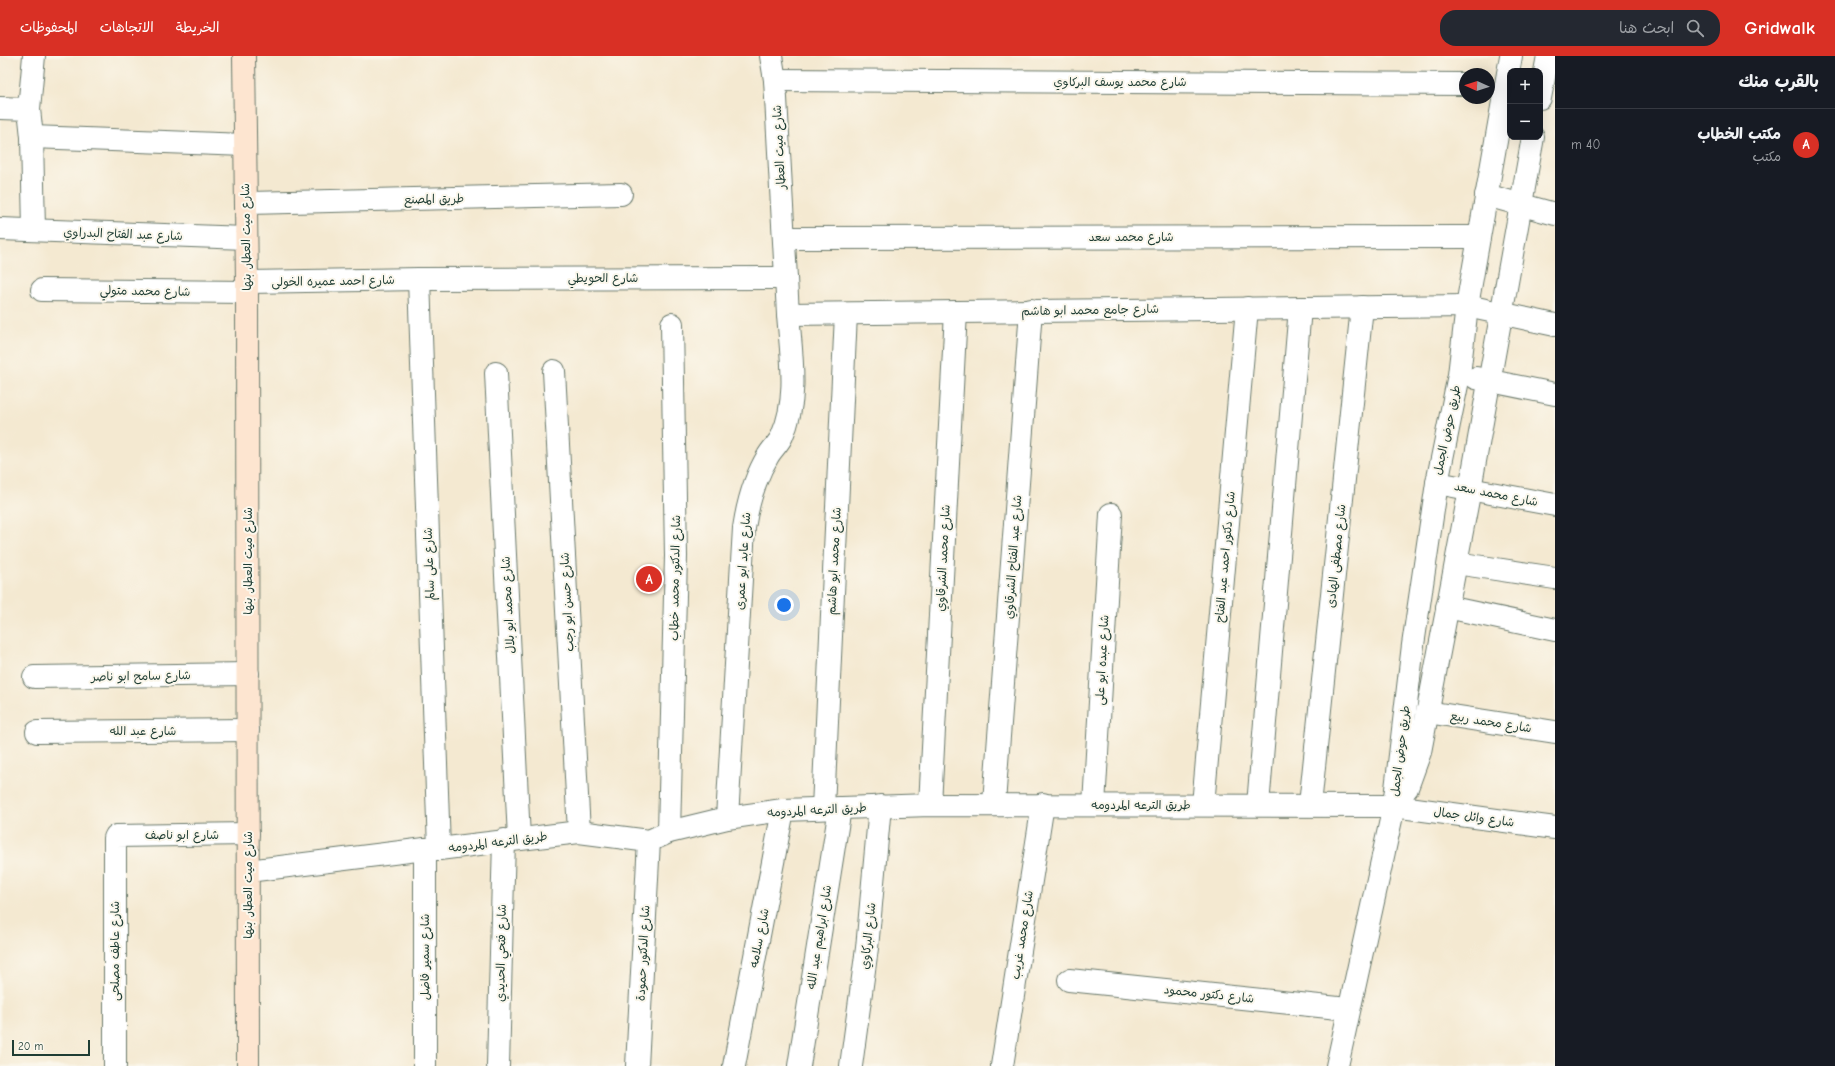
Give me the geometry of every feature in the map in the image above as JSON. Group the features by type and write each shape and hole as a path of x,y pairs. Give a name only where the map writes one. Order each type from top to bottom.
{"main road":[{"name":"شارع ميت العطار, بنها","path":"244,56 247,287 248,1066"}],"street":[{"path":"34,56 29,109 32,137 34,230"},
{"name":"شارع ميت العطار","path":"771,56 775,80 784,238"},
{"name":"طريق حوض الجمل","path":"1337,1066 1348,1010 1394,806 1413,645 1436,483 1459,375 1467,306 1486,195 1498,85 1511,56"},
{"path":"1543,82 1548,56"},
{"name":"شارع محمد يوسف البركاوي","path":"775,80 1459,84"},
{"path":"0,108 29,109"},
{"path":"32,137 245,145"},
{"name":"طريق حوض الجمل","path":"1394,806 1407,788 1420,752 1470,489 1532,140"},
{"name":"طريق المصنع","path":"246,203 621,194"},
{"path":"1486,195 1521,206 1555,214"},
{"name":"شارع عبد الفتاح البدراوي","path":"0,229 246,238"},
{"name":"شارع محمد سعد","path":"784,238 1479,237"},
{"path":"784,238 788,314"},
{"name":"شارع الحويطي","path":"419,279 786,278"},
{"name":"شارع احمد عميره الخولى","path":"247,287 419,279"},
{"name":"شارع على سالم","path":"419,279 432,849"},
{"name":"شارع محمد متولي","path":"42,290 247,287"},
{"name":"شارع جامع محمد ابو هاشم","path":"788,314 1467,306 1555,325"},
{"name":"شارع مصطفى الهادى","path":"1310,805 1362,307"},
{"name":"شارع دكتور احمد عبد الفتاح","path":"1203,805 1247,308"},
{"path":"1258,805 1300,308"},
{"name":"شارع عبد الفتاح الشرقاوي","path":"994,803 1031,310"},
{"name":"شارع محمد الشرقاوي","path":"930,804 956,312"},
{"name":"شارع عابد ابو عمرى","path":"727,818 744,528 751,492 762,467 782,437 790,408 792,377 788,314"},
{"name":"شارع محمد ابو هاشم","path":"832,808 846,314"},
{"name":"شارع الدكتور محمد خطاب","path":"669,832 676,556 672,324"},
{"name":"شارع حسن ابو رجب","path":"554,371 579,832"},
{"name":"شارع محمد ابو بلال","path":"496,373 511,839"},
{"path":"1459,375 1555,394"},
{"name":"شارع محمد سعد","path":"1436,483 1555,505"},
{"name":"شارع عبده ابو على","path":"1094,805 1111,514"},
{"path":"1456,564 1555,578"},
{"path":"1447,607 1555,630"},
{"name":"شارع سامح ابو ناصر","path":"34,677 248,674"},
{"name":"شارع محمد ربيع","path":"1427,712 1555,732"},
{"name":"شارع عبد الله","path":"37,732 248,730"},
{"name":"طريق الترعه المردومه","path":"248,872 511,839 579,832 649,841 669,832 727,818 783,810 994,803 1094,805 1394,806"},
{"name":"شارع محمد غريب","path":"1002,1066 1043,804"},
{"name":"شارع البركاوي","path":"851,1066 867,948 880,806"},
{"name":"شارع وائل جمال","path":"1394,806 1555,828"},
{"name":"شارع ابراهيم عبد الله","path":"799,1066 832,808"},
{"name":"شارع سلامه","path":"734,1066 783,810"},
{"name":"شارع ابو ناصف","path":"116,836 248,834"},
{"name":"شارع عاطف مصلحى","path":"115,1066 116,836"},
{"name":"شارع فتحي الحديدي","path":"498,1066 511,839"},
{"name":"شارع الدكتور حمودة","path":"637,1066 649,841"},
{"name":"شارع سمير فاضل","path":"425,1066 432,849"},
{"name":"شارع دكتور محمود","path":"1069,980 1348,1010"}],"place":[{"name":"مكتب الخطاب","path":"649,579"}]}
